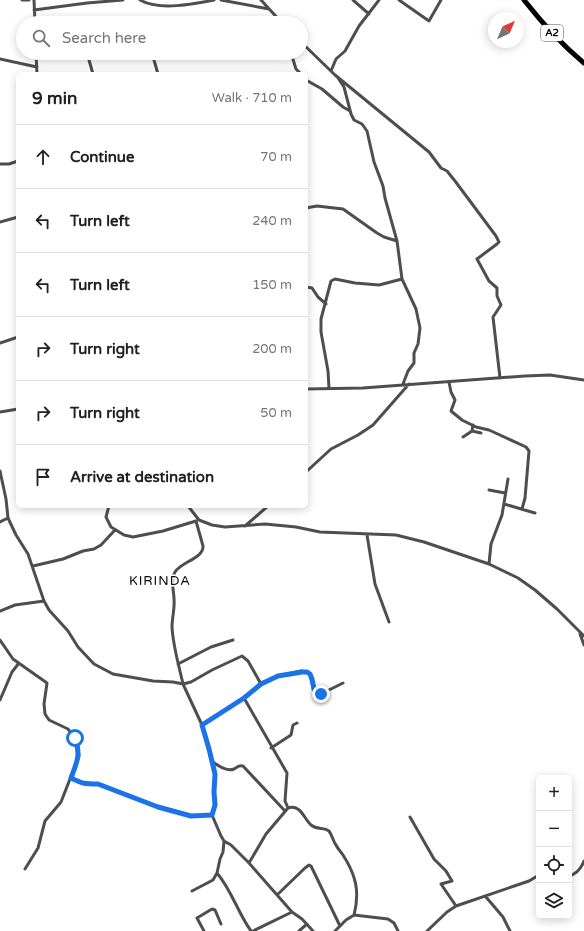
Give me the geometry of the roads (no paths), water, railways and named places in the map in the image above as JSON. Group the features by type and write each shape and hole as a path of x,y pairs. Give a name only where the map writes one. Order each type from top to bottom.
{"main road":[{"name":"A2","path":"525,0 537,17 584,63"}],"street":[{"path":"22,0 29,0"},
{"path":"34,0 34,16"},
{"path":"34,10 123,0"},
{"path":"140,0 164,6 172,6 214,0"},
{"path":"221,0 269,9"},
{"path":"261,0 276,16"},
{"path":"353,0 369,14"},
{"path":"331,71 336,59 344,50 378,0"},
{"path":"399,0 429,21 441,0"},
{"path":"308,49 335,75 374,108 408,133 429,152 441,168 447,171 456,181 496,236 499,242 476,260 489,281 497,288 497,296 501,305 493,317 500,378"},
{"path":"0,59 37,67"},
{"path":"36,60 37,72"},
{"path":"88,60 92,72"},
{"path":"154,60 157,72"},
{"path":"293,60 296,69 299,72"},
{"path":"335,75 344,87 350,111 354,120 362,124 367,131 374,162 383,186 397,241 402,279 416,308 420,328 418,344 414,352 414,363 408,371 403,384"},
{"path":"308,81 322,89 350,111"},
{"path":"0,164 9,164 16,162"},
{"path":"308,208 317,206 343,209 377,233 397,241"},
{"path":"0,222 16,217"},
{"path":"329,388 328,371 320,332 321,319 331,281 333,279 379,285 402,279"},
{"path":"308,287 312,288 318,297 326,304"},
{"path":"0,343 16,338"},
{"path":"308,389 363,388 403,384 550,375 584,380"},
{"path":"449,382 451,392 455,400 451,411 462,420 489,430 526,447 529,451 525,498 522,509"},
{"path":"308,470 331,450 358,435 373,424 409,384"},
{"path":"0,416 1,412 16,409"},
{"path":"472,431 473,425"},
{"path":"463,437 472,431 481,433"},
{"path":"0,471 6,499 8,518 11,526 28,554 46,606 68,631 78,647 94,664 113,674 153,682 183,684 191,682 242,656 248,661 261,684"},
{"path":"489,564 491,544 502,515 508,479"},
{"path":"489,490 505,493"},
{"path":"504,504 535,514"},
{"path":"108,508 106,517 108,522 115,530 124,535 133,537 181,526 197,520 205,524 225,527 265,524 296,527 320,532 402,536 507,571 526,582 557,609 584,636"},
{"path":"189,508 197,520 203,550 200,554 179,568 173,578 174,601 172,628 183,684 202,725 213,762 215,774 215,805 212,815 224,841 224,847 217,874 209,883 192,891"},
{"path":"245,526 266,508"},
{"path":"0,522 8,518"},
{"path":"33,566 63,559 83,550 94,549 101,545 115,530"},
{"path":"367,535 375,584 389,622"},
{"path":"0,611 15,605 44,601"},
{"path":"580,632 584,645"},
{"path":"0,640 13,659 48,683 44,704 45,714 49,720 68,730 75,738 79,756 60,805 44,823 38,848 25,868"},
{"path":"178,664 211,647 233,640"},
{"path":"0,700 12,672 19,663"},
{"path":"202,725 244,698 261,684 278,676 307,672 310,674 316,696 343,683"},
{"path":"244,698 271,748 287,773 285,801 286,809"},
{"path":"271,748 292,735 293,725 297,723"},
{"path":"213,762 228,770 233,770 239,766 243,766 286,809"},
{"path":"71,778 89,785 98,784 158,807 191,816 212,815"},
{"path":"248,863 266,834 286,809 292,807 299,810 312,826 327,829 331,833 335,844 344,856 357,888 357,902 354,915"},
{"path":"410,817 434,859 446,871 452,880 441,884 456,906"},
{"path":"224,841 231,845 292,912 313,931"},
{"path":"572,875 575,874 583,865 584,861"},
{"path":"277,895 308,865 311,866 340,926"},
{"path":"217,874 230,890 246,923 252,931 292,912"},
{"path":"427,931 447,912 456,906 486,897 510,886 529,881 536,877"},
{"path":"486,897 503,917 510,931"},
{"path":"204,931 197,918 212,909 215,910 221,924"},
{"path":"335,931 346,920 354,915 364,915 388,919 394,923 398,931"},
{"path":"299,931 307,924"}],"district":[{"name":"KIRINDA","path":"160,581"}]}
